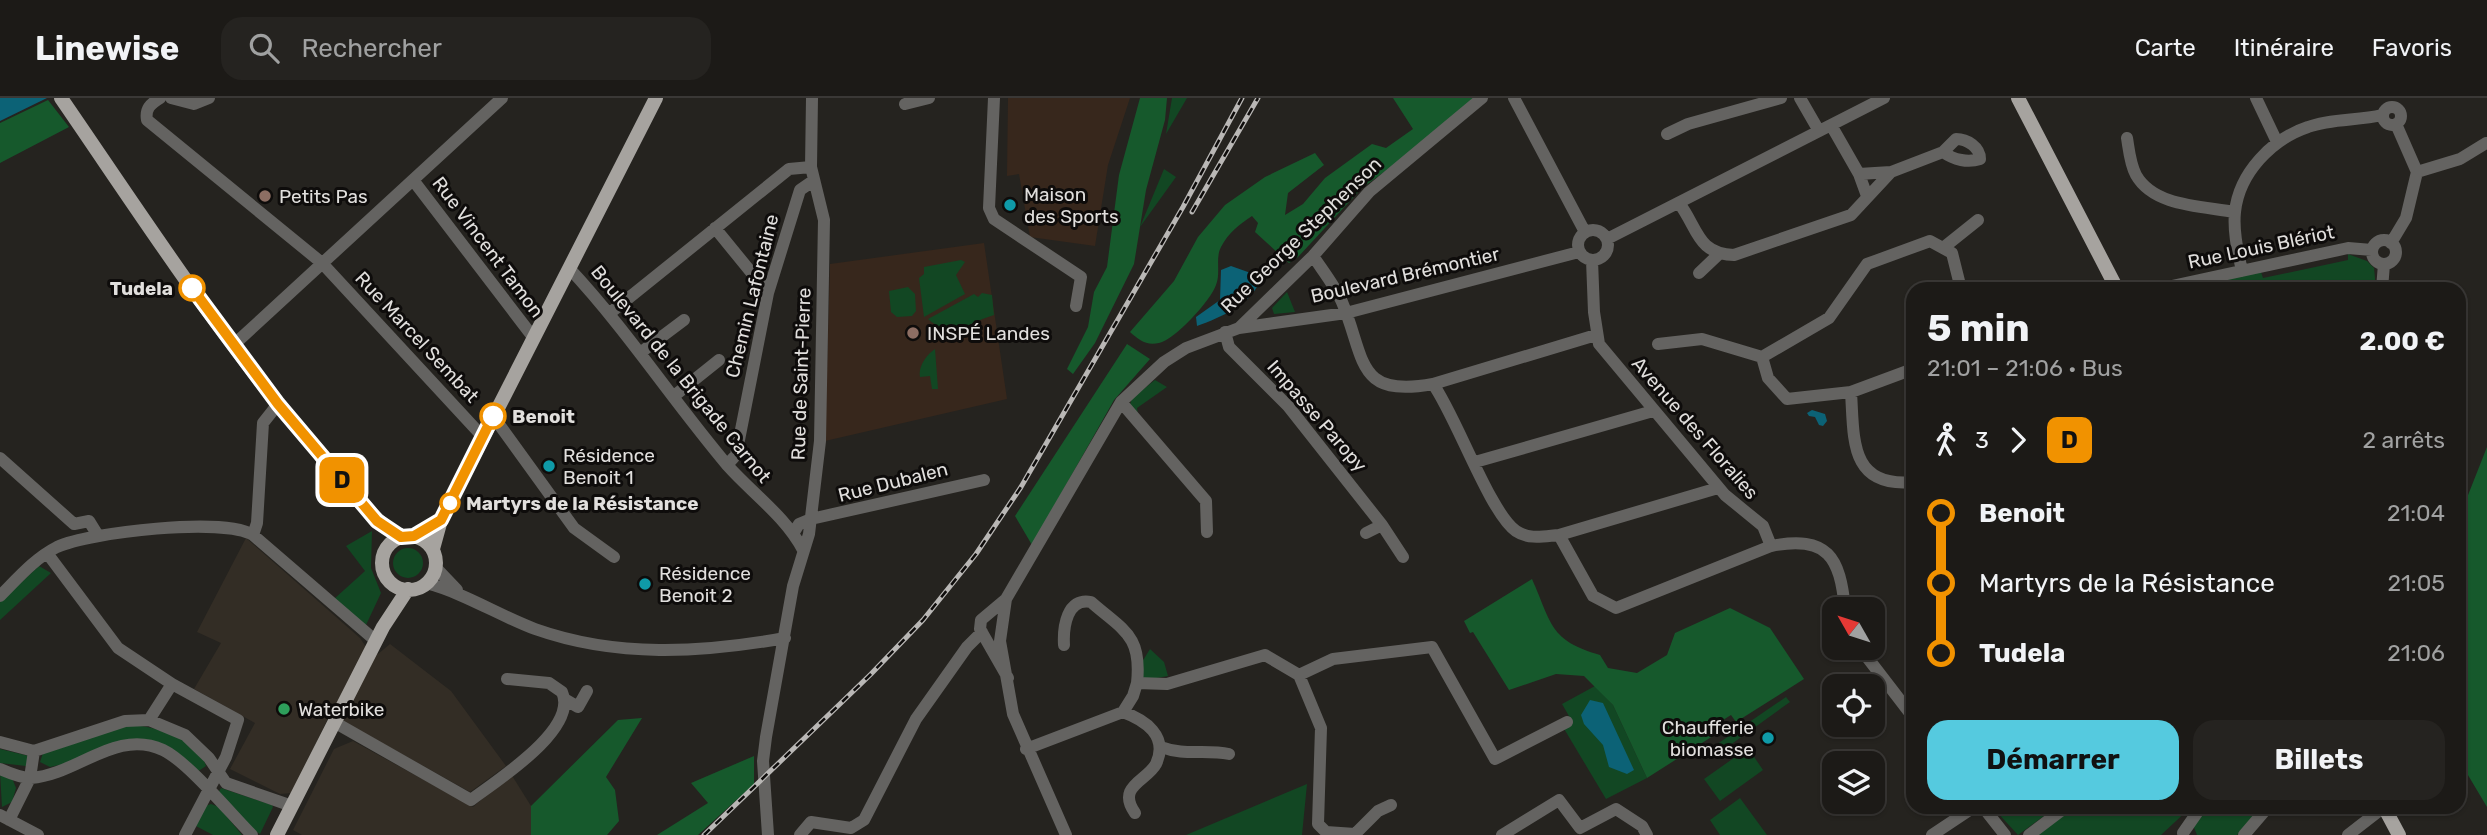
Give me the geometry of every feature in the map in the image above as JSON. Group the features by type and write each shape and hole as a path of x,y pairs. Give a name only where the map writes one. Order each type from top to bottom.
{"main road":[{"path":"61,98 232,345 377,521 387,548 383,567 393,584 408,589 426,583 436,568 433,549 441,520 656,98"},
{"path":"2018,98 2111,282"},
{"path":"387,548 441,520"},
{"path":"377,521 407,537 423,540 433,549"},
{"path":"383,627 393,584"},
{"path":"278,835 383,627 408,589"},
{"path":"2388,814 2399,835"}],"street":[{"name":"Rue Marcel Sembat","path":"160,98 150,104 146,113 147,120 196,164 322,263 483,437"},
{"path":"171,98 194,104 209,98"},
{"path":"240,339 502,98"},
{"name":"Rue de Saint-Pierre","path":"768,835 763,761 784,644 811,519 820,441 825,261 824,220 812,174 812,98"},
{"path":"905,104 929,98"},
{"path":"995,98 989,208 994,219 1082,277 1076,306"},
{"name":"Rue George Stephenson","path":"990,613 1006,599 1121,402 1164,362 1186,348 1239,328 1313,256 1369,192 1482,98"},
{"path":"1514,98 1585,232"},
{"path":"1667,135 1688,124 1781,98"},
{"path":"1800,98 1860,174 1867,196"},
{"path":"1607,239 1884,98"},
{"path":"2256,98 2277,142"},
{"path":"2382,115 2394,102 2400,113 2396,124 2417,172 2406,218 2391,243"},
{"path":"2242,271 2235,238 2235,212 2249,175 2277,142 2309,126 2382,115"},
{"path":"2382,115 2386,124 2396,124"},
{"path":"2127,138 2136,175 2151,192 2162,199 2235,212"},
{"path":"2417,172 2460,159 2487,144"},
{"path":"1860,174 1891,173 1943,152"},
{"path":"610,313 789,169 812,174"},
{"path":"1679,203 1703,244 1718,255 1734,255 1840,220 1858,209 1867,196 1891,173"},
{"name":"Chemin Lafontaine","path":"727,465 736,455 768,293 800,190 812,174"},
{"name":"Rue Vincent Tamon","path":"413,180 533,337"},
{"path":"1943,248 1978,220"},
{"path":"715,228 768,293"},
{"path":"1592,260 1580,252 1579,239 1585,232 1600,232 1607,239"},
{"path":"1592,260 1605,254 1607,239"},
{"path":"1658,344 1702,339 1762,357 1829,318 1867,264 1930,241 1952,253 1959,282"},
{"path":"2384,264 2373,258 2372,250 2379,242 2391,243"},
{"path":"2384,264 2391,261 2395,254 2391,243"},
{"name":"Rue Louis Blériot","path":"2191,282 2348,248 2372,250"},
{"name":"Boulevard Brémontier","path":"1239,328 1346,313 1580,252"},
{"path":"1699,273 1718,255"},
{"path":"1313,256 1346,313 1364,365 1380,383 1403,389 1433,384 1596,335 1592,260"},
{"path":"2383,282 2384,264"},
{"name":"Boulevard de la Brigade Carnot","path":"569,268 610,313 727,465 793,534 803,550"},
{"path":"640,353 684,320"},
{"name":"Impasse Paropy","path":"1225,332 1228,346 1288,406 1382,525 1403,556"},
{"name":"Avenue des Floralies","path":"1596,335 1606,353 1718,488 1747,516 1763,526 1772,546"},
{"path":"1762,357 1761,362 1768,379 1787,399 1851,392 1906,372"},
{"path":"674,396 719,360"},
{"path":"1433,384 1491,494 1518,532 1535,537 1559,536 1718,488"},
{"path":"1851,392 1856,453 1863,464 1894,484 1906,483"},
{"path":"1121,402 1206,501 1207,532"},
{"path":"253,535 257,523 263,423 278,404"},
{"path":"1475,462 1653,411"},
{"path":"493,416 574,528 614,557"},
{"path":"0,458 74,524 89,521 97,534"},
{"name":"Rue Dubalen","path":"811,519 984,480"},
{"path":"793,534 799,524 811,519"},
{"path":"1366,533 1382,525"},
{"path":"0,596 47,553 97,534 157,529 239,528 253,535 376,641"},
{"path":"1559,536 1593,596 1616,608 1772,546 1796,541 1816,548 1835,561 1844,585 1844,597"},
{"path":"47,553 118,648 172,684 238,720 218,772 185,835"},
{"path":"436,568 465,597"},
{"path":"426,583 540,630 609,647 701,651 784,644"},
{"name":"Rue George Stephenson","path":"990,634 1004,627 1006,599"},
{"path":"1026,749 1123,712 1133,696 1139,662 1135,644 1091,602 1080,601 1072,608 1063,630 1064,645"},
{"path":"1003,619 990,613 981,620 990,634 1007,678 1013,714 1026,749 1068,835"},
{"path":"800,835 807,823 815,821 851,832 868,814 916,719 967,647 990,634"},
{"path":"1299,675 1333,659 1432,647 1495,759 1567,722"},
{"path":"1137,683 1167,684 1265,655 1299,675 1321,728 1318,824 1326,832 1355,834 1378,811 1391,805"},
{"path":"1869,660 1906,708"},
{"path":"508,680 549,683 562,692 566,700 578,707 587,691"},
{"path":"149,720 172,684"},
{"path":"334,722 471,800 531,754 551,733 566,700"},
{"path":"1123,712 1143,719 1153,729 1161,747 1156,764 1136,782 1129,796 1129,804 1135,813"},
{"path":"0,742 34,751 125,721 149,720 185,735 209,758 226,783 292,806"},
{"path":"0,769 30,778 134,743 163,750 195,776 252,835"},
{"path":"1161,747 1186,754 1217,751 1230,754"},
{"path":"34,751 30,778 4,817 38,835"},
{"path":"1502,835 1559,800 1580,828 1616,809 1642,826 1647,835"},
{"path":"1932,835 1964,814"},
{"path":"1988,814 2005,835"},
{"path":"2029,835 2057,814"},
{"path":"2181,834 2196,814"},
{"path":"2244,835 2262,814"},
{"path":"2348,835 2375,814"}],"shaded area":[{"path":"1008,98 1130,98 1108,165 1095,246 1030,237 1019,174 1007,176"},
{"name":"INSPÉ Landes","path":"984,243 1007,399 825,441 830,264"},
{"path":"246,538 360,638 366,647 378,654 390,644 451,691 506,766 470,792 330,714 292,793 280,794 230,769 255,723 194,689 221,643 197,632"},
{"path":"353,741 473,807 511,774 531,806 531,835 302,835 293,830 334,749"}],"green space":[{"path":"1140,98 1167,98 1165,120 1146,190 1134,264 1095,343 1073,374 1067,369 1088,327 1094,292 1107,267 1119,175"},
{"path":"1172,98 1187,98 1166,134"},
{"path":"1393,98 1479,98 1446,127 1362,188 1298,257 1289,263 1255,232 1258,223 1252,216 1224,242 1219,251 1218,276 1213,292 1183,327 1166,340 1154,344 1143,342 1130,332 1174,281 1198,237 1225,205 1265,177 1315,153 1324,165 1288,193 1285,215 1303,204 1325,178 1372,144 1386,148 1413,129"},
{"path":"48,100 69,127 0,163 0,123"},
{"path":"1164,169 1176,177 1140,227"},
{"path":"2348,254 2367,261 2374,268 2375,282 2215,282 2261,272 2263,278 2348,260"},
{"path":"961,260 965,262 956,275 965,294 924,317 919,278 924,274 924,267"},
{"path":"908,287 915,294 916,311 912,316 897,317 891,312 889,291"},
{"path":"1287,292 1295,312 1274,314 1272,308"},
{"path":"982,293 992,295 994,315 953,329 936,325 928,319 974,294 978,297"},
{"path":"1127,344 1150,359 1114,400 1032,545 1015,516"},
{"path":"935,349 938,389 932,389 930,376 920,377 920,369"},
{"path":"1155,380 1167,387 1137,408 1138,415 1130,405 1132,398"},
{"path":"2487,447 2487,807 2466,772 2466,500"},
{"path":"372,531 371,568 381,593 366,625 334,599 365,571 346,546"},
{"path":"408,548 419,552 423,563 419,574 408,578 397,574 393,563 397,552"},
{"path":"39,566 51,573 0,620 0,602"},
{"path":"1532,579 1554,628 1571,643 1600,655 1608,668 1637,673 1667,655 1675,633 1730,608 1770,628 1804,679 1736,722 1731,715 1723,720 1727,727 1647,778 1613,705 1584,676 1556,674 1509,690 1473,632 1470,633 1464,621"},
{"path":"1150,649 1164,662 1168,676 1146,680 1141,675 1142,662"},
{"path":"1595,686 1613,705 1647,778 1606,799 1563,727 1573,723 1562,704"},
{"path":"1786,697 1790,702 1712,758 1707,751"},
{"path":"642,718 606,777 615,790 619,821 607,835 531,835 531,806 618,720"},
{"path":"135,725 166,732 187,742 202,757 206,766 197,772 157,743 50,767 40,762 43,753 116,726"},
{"path":"1748,748 1763,770 1720,801 1704,779"},
{"path":"0,749 29,756 26,766 0,763"},
{"path":"754,756 754,784 698,835 657,835 708,803 691,783"},
{"path":"0,772 12,778 16,788 12,802 2,807"},
{"path":"1307,784 1302,835 1186,835"},
{"path":"221,788 272,805 260,834 218,793"},
{"path":"1740,798 1767,835 1720,835 1710,820"},
{"path":"211,804 219,807 242,835 213,835 194,825 205,806"},
{"path":"1999,814 2046,814 2018,835"},
{"path":"2064,814 2184,814 2161,835 2037,835"},
{"path":"2203,814 2256,814 2237,835 2197,835 2193,825"}],"water":[{"path":"0,98 47,98 0,121"},
{"path":"1231,266 1262,277 1244,302 1197,326 1196,317 1220,300 1221,270"},
{"path":"1812,410 1825,414 1827,421 1823,426 1819,425 1815,417 1809,416 1807,413"},
{"path":"1590,700 1603,703 1634,770 1627,774 1609,767 1603,745 1584,724 1581,715"}],"railway":[{"path":"704,835 871,674 923,620 976,554 1021,487 1183,207 1242,98"},
{"path":"1192,212 1258,98"}],"bus line":[{"name":"D","path":"192,288 278,404 377,521 401,537 414,536 441,520 493,416"}],"place":[{"name":"Petits Pas","path":"265,196"},
{"name":"Maison des Sports","path":"1010,205"},
{"name":"Tudela","path":"192,288"},
{"name":"INSPÉ Landes","path":"913,333"},
{"name":"Benoit","path":"493,416"},
{"name":"Résidence Benoit 1","path":"549,466"},
{"name":"Martyrs de la Résistance","path":"450,503"},
{"name":"Résidence Benoit 2","path":"645,584"},
{"name":"Waterbike","path":"284,709"},
{"name":"Chaufferie biomasse","path":"1768,738"}]}
